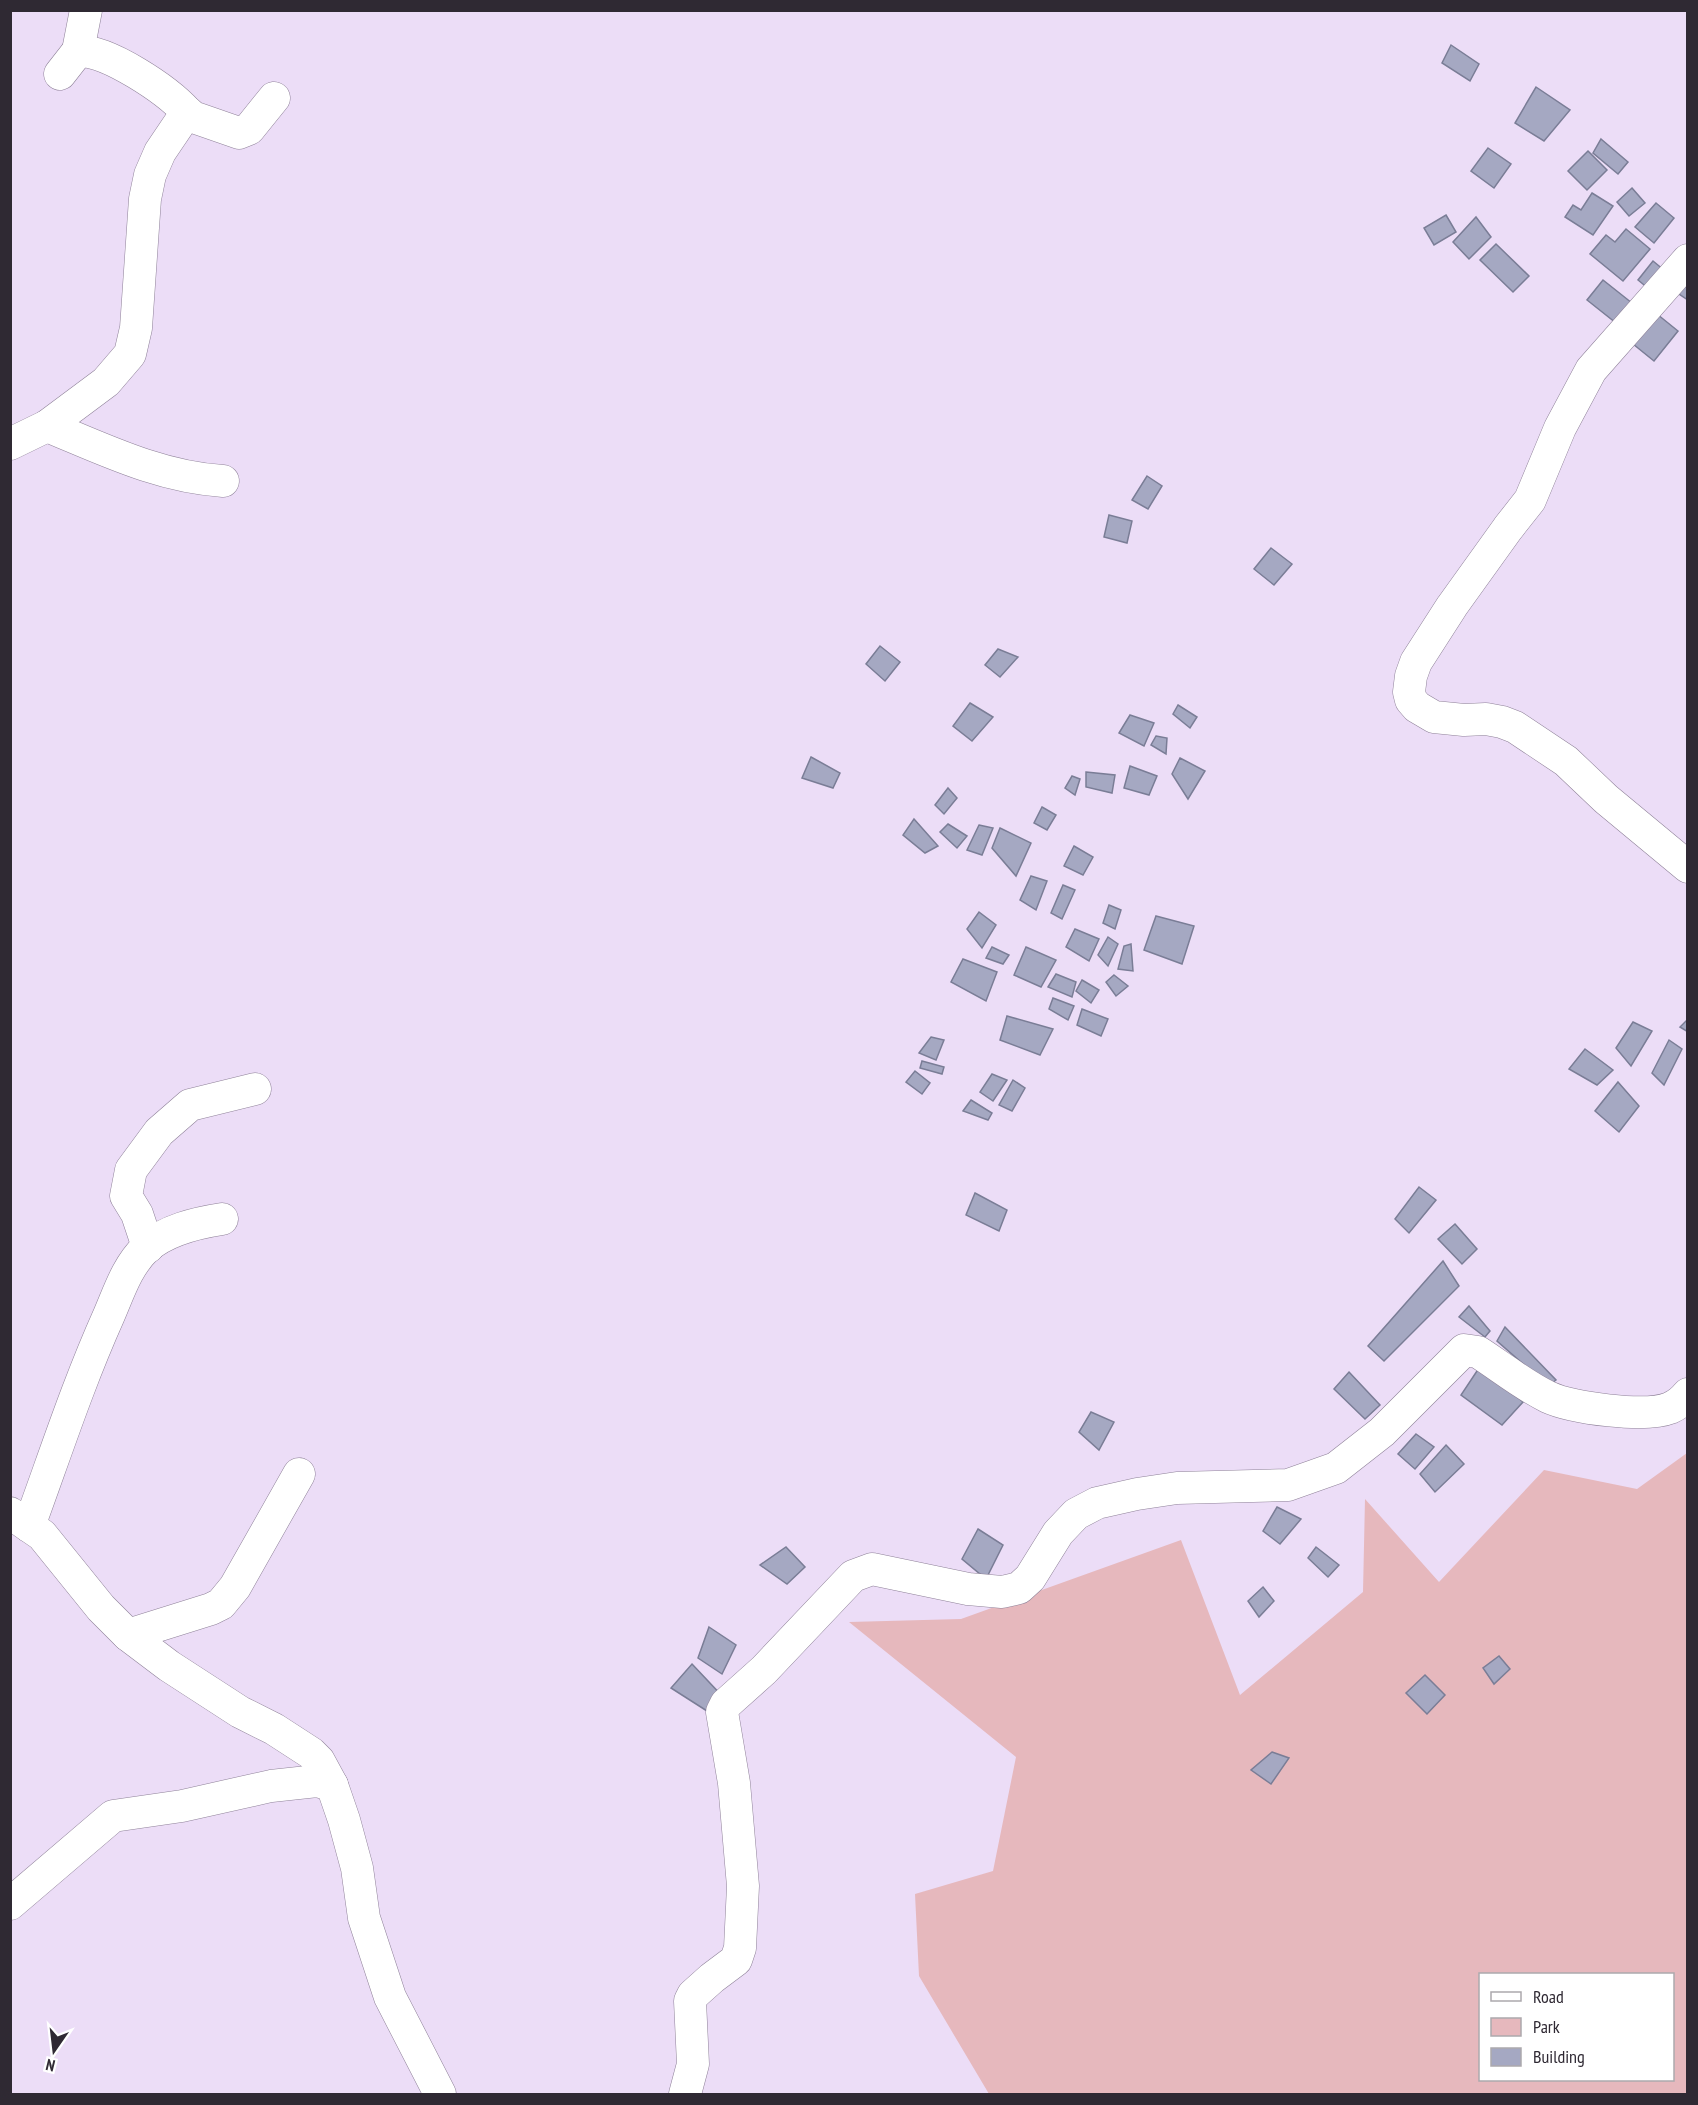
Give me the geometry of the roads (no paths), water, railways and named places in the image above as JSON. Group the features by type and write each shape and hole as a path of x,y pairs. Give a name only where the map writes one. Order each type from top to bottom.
{"street":[{"path":"86,10 69,63 89,51 133,71 172,96 193,117 239,133 249,129 274,98"},
{"path":"10,444 47,426 106,382 129,354 136,328 145,199 150,174 160,152 187,112"},
{"path":"1688,260 1591,370 1550,450 1530,500 1452,606 1416,662 1409,692 1411,700 1417,707 1434,717 1464,720 1486,719 1515,727 1566,761 1606,799 1688,867"},
{"path":"47,426 145,466 198,480 223,481"},
{"path":"148,1247 137,1214 126,1196 131,1170 159,1132 190,1105 255,1089"},
{"path":"222,1219 192,1224 164,1237 148,1247 131,1265 20,1519 42,1535 101,1608 128,1635 169,1666 240,1712 264,1723 311,1753 325,1771 344,1820 357,1868 364,1918 390,1997 440,2094"},
{"path":"685,2094 693,2064 690,2001 736,1959 740,1948 743,1886 734,1783 722,1712 726,1704 764,1670 853,1576 872,1569 968,1589 1002,1592 1019,1588 1030,1578 1058,1533 1076,1514 1097,1503 1177,1488 1288,1485 1336,1468 1382,1432 1464,1350 1478,1352 1549,1397 1592,1408 1626,1413 1653,1412 1670,1408 1688,1394"},
{"path":"128,1635 212,1609 220,1604 235,1587 299,1474"},
{"path":"10,1904 113,1816 182,1806 271,1786 316,1780 332,1785"}]}
